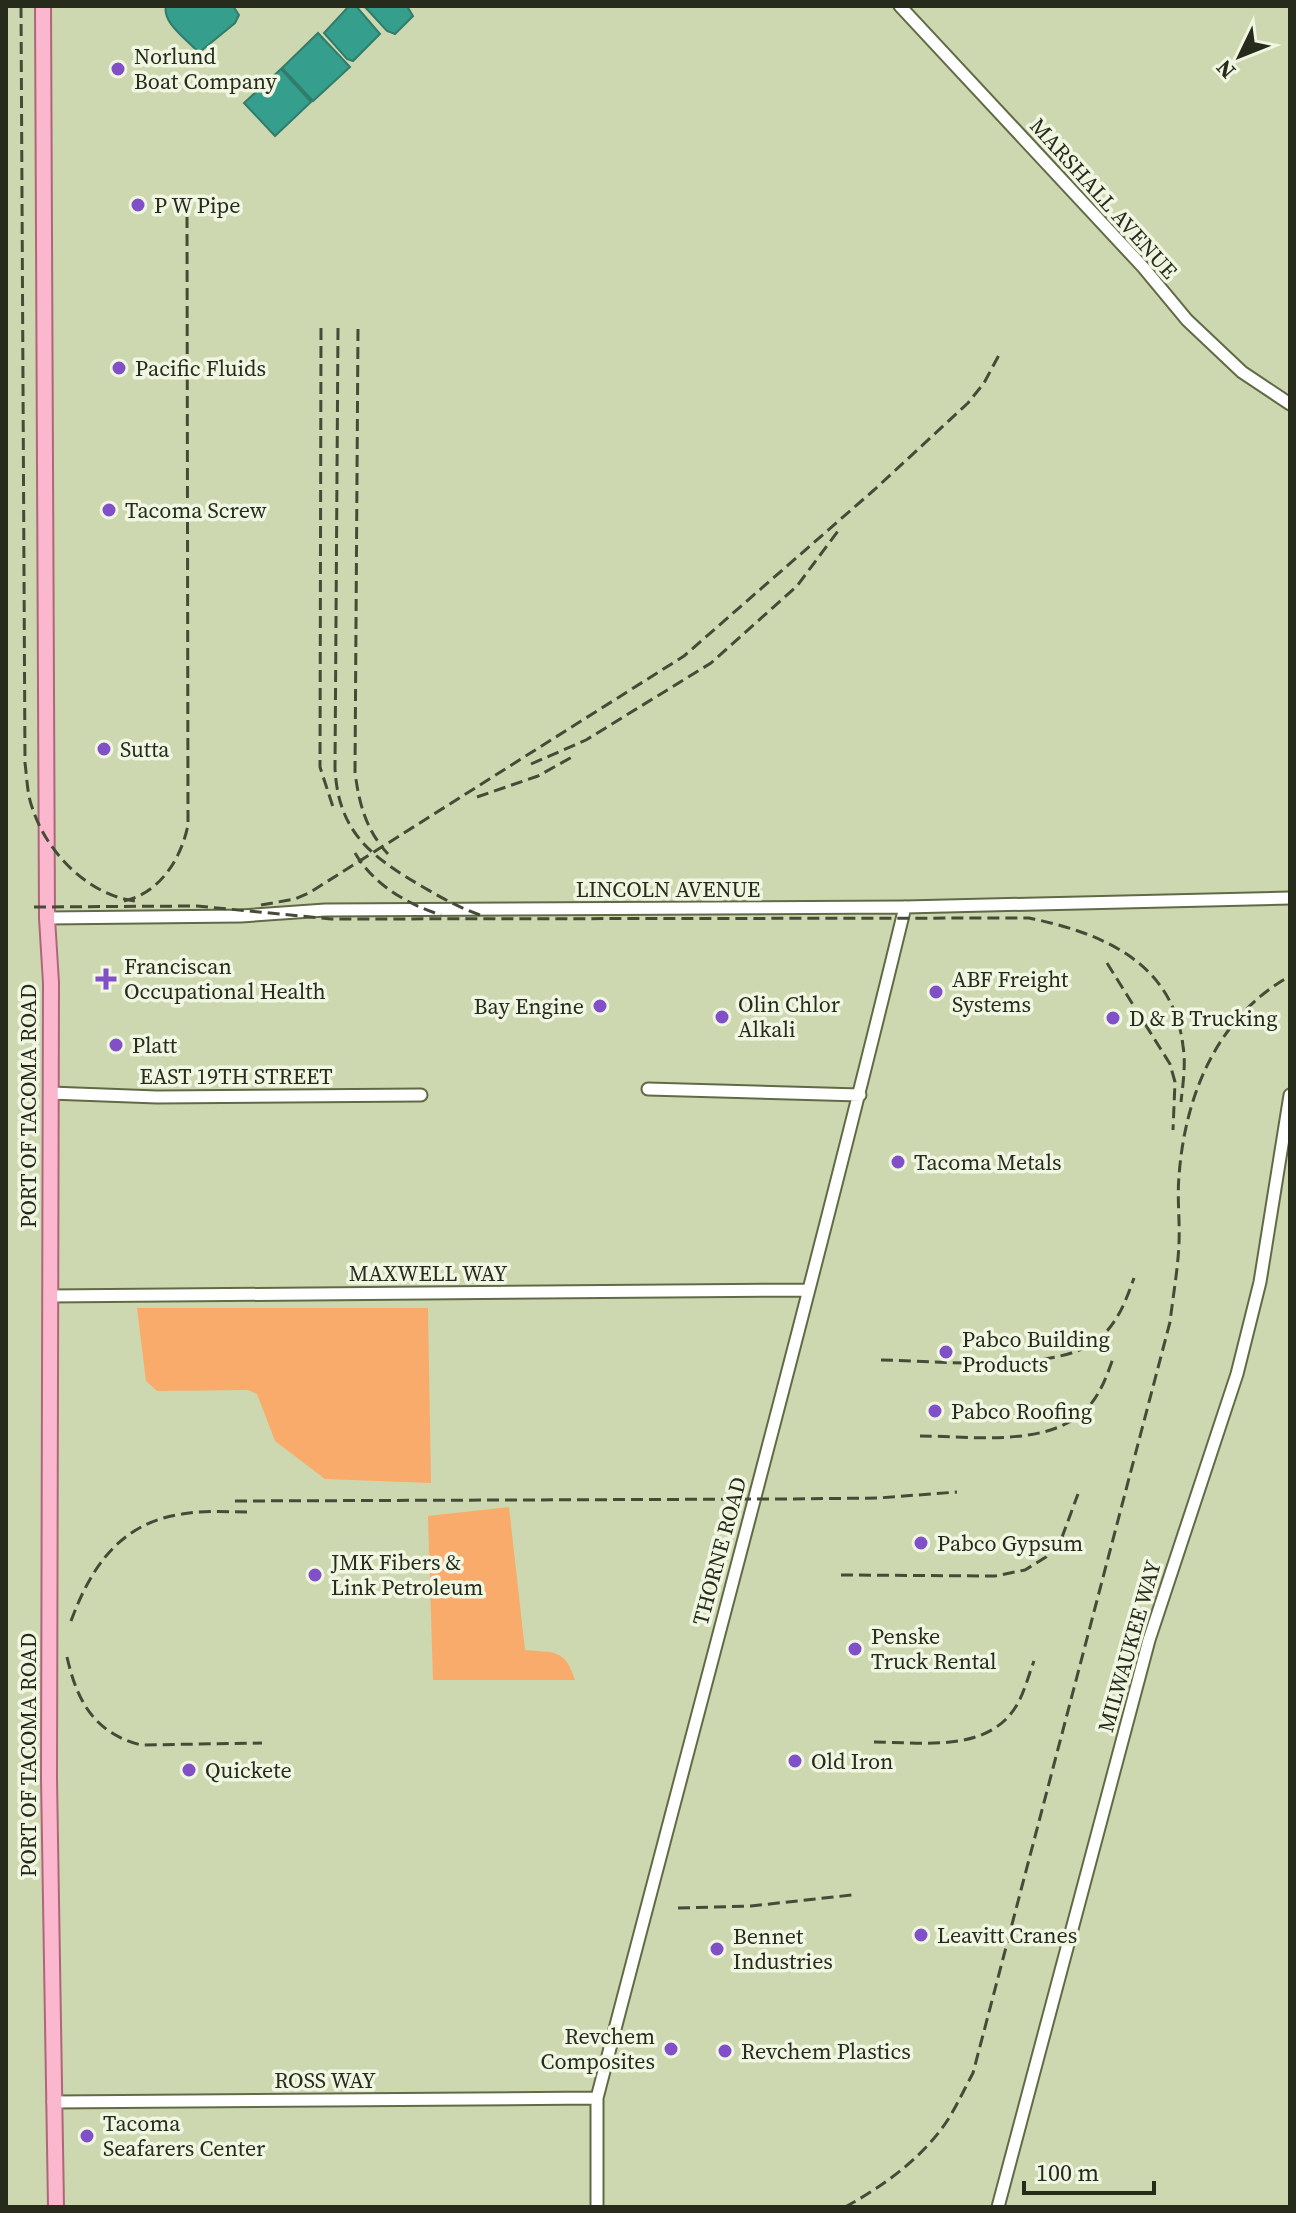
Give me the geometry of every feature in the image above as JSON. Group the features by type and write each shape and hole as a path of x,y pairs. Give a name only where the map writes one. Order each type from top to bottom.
{"main road":[{"name":"PORT OF TACOMA ROAD","path":"43,6 56,2207"}],"street":[{"name":"MARSHALL AVENUE","path":"900,6 1143,267 1187,320 1242,372 1290,404"},
{"name":"LINCOLN AVENUE","path":"47,918 229,916 325,910 905,907 1290,898"},
{"name":"THORNE ROAD","path":"597,2207 597,2098 860,1095 905,907"},
{"path":"648,1089 860,1095"},
{"name":"EAST 19TH STREET","path":"50,1093 157,1097 421,1095"},
{"name":"MILWAUKEE WAY","path":"998,2207 1149,1640 1237,1374 1260,1282 1290,1096"},
{"name":"MAXWELL WAY","path":"50,1296 807,1290"},
{"name":"ROSS WAY","path":"53,2102 597,2098"}],"shaded area":[{"path":"137,1308 428,1308 431,1483 325,1479 275,1441 257,1394 248,1390 157,1391 146,1381"},
{"path":"509,1507 525,1650 551,1652 562,1657 575,1680 433,1680 428,1516"}],"water":[{"path":"166,6 233,6 239,15 235,23 201,51 195,49 171,24"},
{"path":"349,6 356,6 380,34 353,61 347,59 324,33"},
{"path":"364,6 407,6 413,16 395,34 387,31"},
{"path":"318,33 350,67 313,101 282,68"},
{"path":"281,69 311,102 275,136 244,103"}],"railway":[{"path":"21,6 27,785 30,802 47,840 71,869 101,890 135,901"},
{"path":"124,901 148,891 167,873 180,850 188,825 187,217"},
{"path":"321,328 320,767 333,807"},
{"path":"338,328 335,768 338,791 351,826 374,853 423,887 480,915"},
{"path":"358,329 355,772 365,816 374,836 388,854"},
{"path":"261,905 295,899 309,893 684,656 874,490 968,403 984,383 999,355"},
{"path":"531,764 586,740 711,663 797,586 841,527"},
{"path":"477,797 538,776 572,757"},
{"path":"355,853 372,875 392,892 441,915"},
{"path":"34,907 197,906 331,919 1029,918 1056,924 1107,943 1130,956 1149,973 1165,993 1177,1017 1184,1060 1181,1102"},
{"path":"1107,963 1170,1064 1175,1082 1173,1130"},
{"path":"845,2207 889,2180 928,2145 949,2118 973,2073 1170,1322 1178,1253 1179,1176 1189,1116 1209,1061 1224,1036 1243,1013 1290,976"},
{"path":"881,1360 993,1363 1052,1358 1077,1351 1096,1341 1110,1328 1124,1305 1134,1278"},
{"path":"920,1436 1011,1437 1055,1428 1074,1419 1090,1405 1101,1388 1114,1356"},
{"path":"235,1501 878,1498 957,1492"},
{"path":"841,1575 995,1576 1025,1570 1046,1557 1061,1540 1078,1494"},
{"path":"71,1621 99,1566 111,1551 141,1527 160,1519 190,1513 250,1512"},
{"path":"67,1657 76,1688 90,1713 125,1740 141,1745 262,1743"},
{"path":"874,1742 954,1742 991,1731 1006,1719 1018,1703 1034,1661"},
{"path":"678,1908 751,1906 852,1895"}],"place":[{"name":"Norlund Boat Company","path":"118,69"},
{"name":"P W Pipe","path":"138,205"},
{"name":"Pacific Fluids","path":"119,368"},
{"name":"Tacoma Screw","path":"109,510"},
{"name":"Sutta","path":"104,749"},
{"name":"Franciscan Occupational Health","path":"106,979"},
{"name":"ABF Freight Systems","path":"936,992"},
{"name":"Bay Engine","path":"600,1006"},
{"name":"Olin Chlor Alkali","path":"722,1017"},
{"name":"D & B Trucking","path":"1113,1018"},
{"name":"Platt","path":"116,1045"},
{"name":"Tacoma Metals","path":"898,1162"},
{"name":"Pabco Building Products","path":"946,1352"},
{"name":"Pabco Roofing","path":"935,1411"},
{"name":"Pabco Gypsum","path":"921,1543"},
{"name":"JMK Fibers & Link Petroleum","path":"315,1575"},
{"name":"Penske Truck Rental","path":"855,1649"},
{"name":"Old Iron","path":"795,1761"},
{"name":"Quickete","path":"189,1770"},
{"name":"Leavitt Cranes","path":"921,1935"},
{"name":"Bennet Industries","path":"717,1949"},
{"name":"Revchem Composites","path":"671,2049"},
{"name":"Revchem Plastics","path":"725,2051"},
{"name":"Tacoma Seafarers Center","path":"87,2136"}]}
